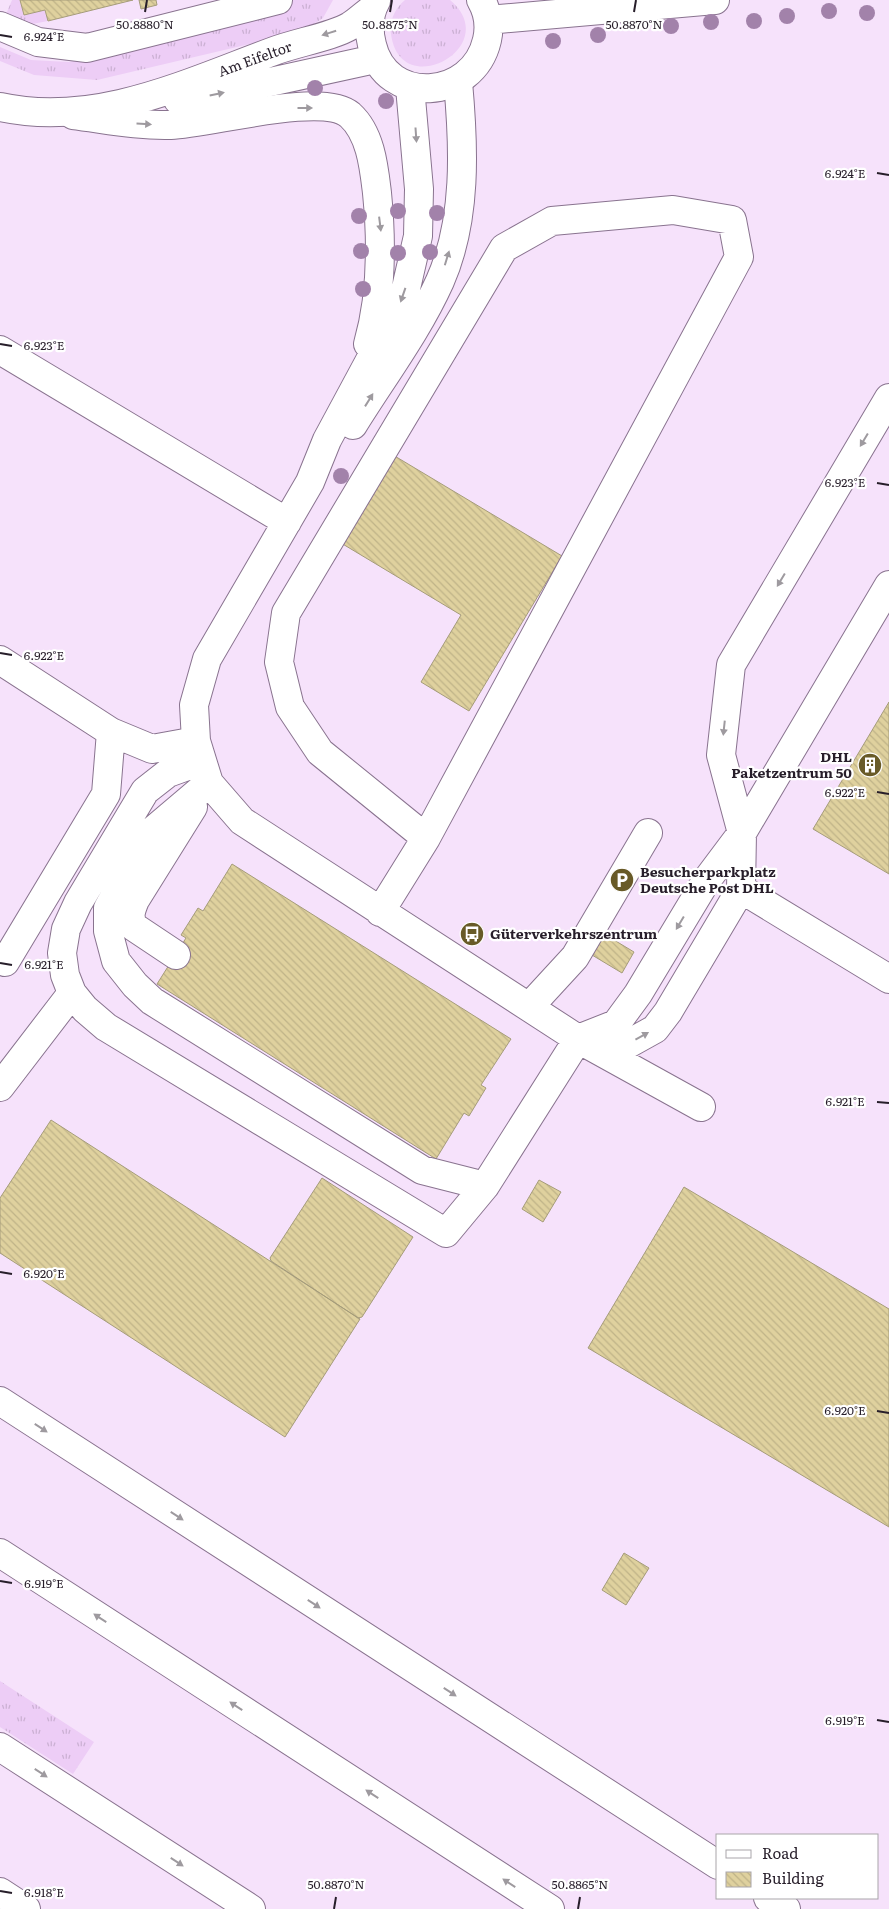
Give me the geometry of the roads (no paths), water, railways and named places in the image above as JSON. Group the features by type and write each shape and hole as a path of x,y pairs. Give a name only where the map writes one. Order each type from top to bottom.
{"main road":[{"path":"0,26 38,42 87,48 278,0"},
{"path":"310,482 339,448 412,332 440,281 457,226 462,159 458,82 469,73 485,49 484,10 714,0"},
{"name":"Am Eifeltor","path":"374,5 368,31 375,59 394,79 410,86 434,89 458,82"},
{"name":"Am Eifeltor","path":"0,107 39,113 61,113 119,105 134,101 292,44 349,27 374,5"},
{"name":"Am Eifeltor","path":"134,101 188,100 375,59"},
{"path":"410,86 419,190 418,236 404,297 327,440 310,482 207,659 194,705 202,761 242,821 578,1039 700,1107"},
{"path":"61,113 138,124 172,125 281,108 334,108 350,115 365,136 372,160 381,233 376,317 358,381"},
{"path":"380,912 426,838 739,257 732,220 673,210 552,221 504,248 286,613 278,662 290,707 320,752 426,838"},
{"path":"0,350 287,522"},
{"path":"578,1039 628,1044 655,1029 672,1005 740,889 742,833 721,755 730,665 889,398"},
{"path":"202,761 168,773 145,791 78,903 66,930 62,953 65,975 72,993 85,1010 106,1026 446,1233 485,1186 578,1039 616,1024 638,994 706,881 742,833 889,585"},
{"path":"0,660 111,732 152,749 202,761"},
{"path":"0,959 4,962 106,794 111,732"},
{"path":"176,955 134,927 130,912 202,761"},
{"path":"202,761 150,833 108,908 108,931 116,961 135,985 152,1001 422,1170 485,1186"},
{"path":"529,1007 575,957 648,833"},
{"path":"740,889 889,979"},
{"path":"0,1087 72,993"},
{"path":"0,1401 716,1864"},
{"path":"0,1553 550,1909"},
{"path":"0,1747 251,1909"},
{"path":"0,1892 26,1909"},
{"path":"770,1899 786,1909"}],"place":[{"name":"DHL Paketzentrum 50","path":"870,765"},
{"name":"Besucherparkplatz Deutsche Post DHL","path":"622,880"},
{"name":"Güterverkehrszentrum","path":"472,934"}]}
